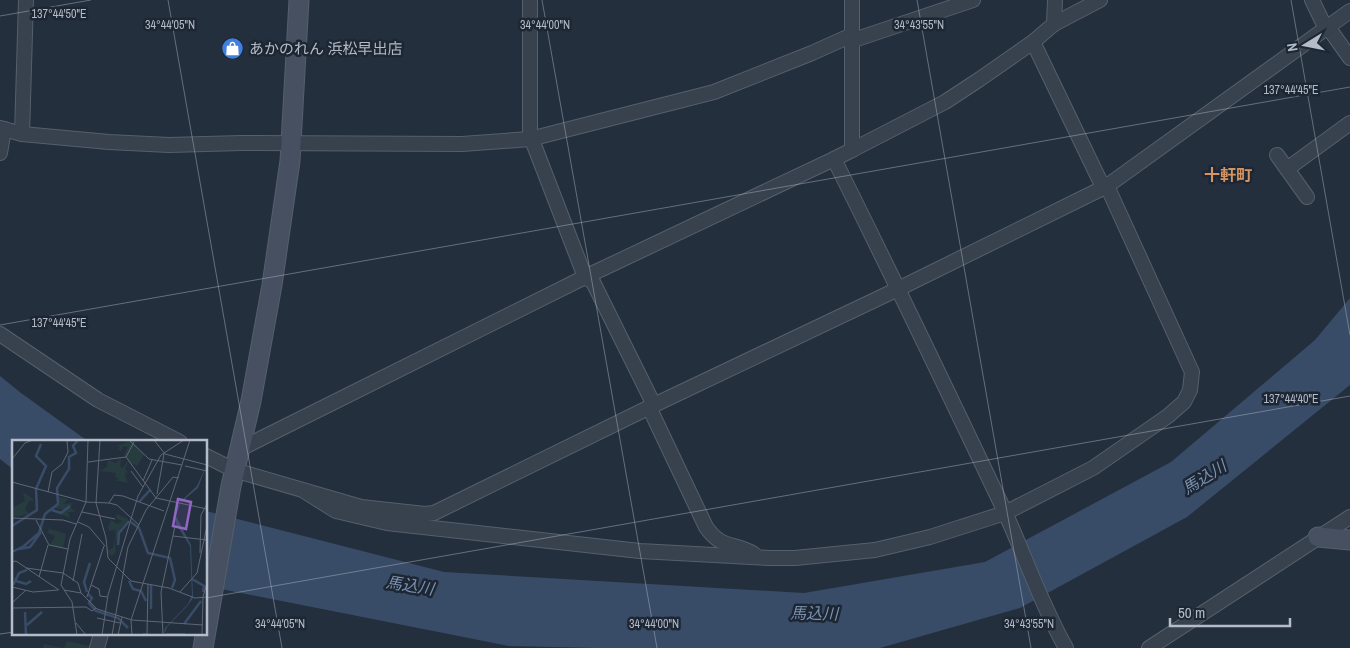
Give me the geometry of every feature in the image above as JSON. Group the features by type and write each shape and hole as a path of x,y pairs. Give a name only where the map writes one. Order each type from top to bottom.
{"street":[{"path":"22,134 26,0"},
{"path":"208,616 233,478 251,401 272,285 290,161 299,0"},
{"path":"530,0 534,145 585,277 592,282 652,406 706,527 712,535 726,545 749,551 761,558"},
{"path":"852,0 852,150"},
{"path":"0,153 2,129 22,134 152,144 462,144 533,138 714,92 852,38 974,0"},
{"path":"1054,24 1055,0"},
{"path":"240,449 585,277 834,159 945,102 1033,42 1054,24 1100,0"},
{"path":"1312,0 1327,28 1350,58"},
{"path":"208,458 233,478 304,491 361,507 425,514 434,513 1108,186 1350,11"},
{"path":"304,491 336,511 387,523 640,551 761,558 796,558 875,550 930,537 1006,515 1100,463 1168,416 1184,402 1190,390 1192,372 1108,186 1100,180 1033,42"},
{"path":"1287,169 1350,123"},
{"path":"1277,155 1307,197"},
{"path":"834,159 1006,515 1054,627 1066,648"},
{"path":"0,334 98,400 176,440"},
{"path":"1150,648 1350,517"},
{"path":"1318,537 1350,540"}],"green space":[{"path":"67,641 90,646 89,648 64,648"},
{"path":"44,644 64,648 43,648"}],"water":[{"name":"馬込川","path":"1350,298 1350,385 1187,517 1020,608 880,648 597,648 509,646 208,586 208,512 444,572 804,593 985,562 1171,462 1315,340"},
{"path":"0,376 86,440 12,440 12,468 0,459"}],"place":[{"name":"あかのれん 浜松早出店","path":"233,49"}],"district":[{"name":"十軒町","path":"1228,175"}]}
